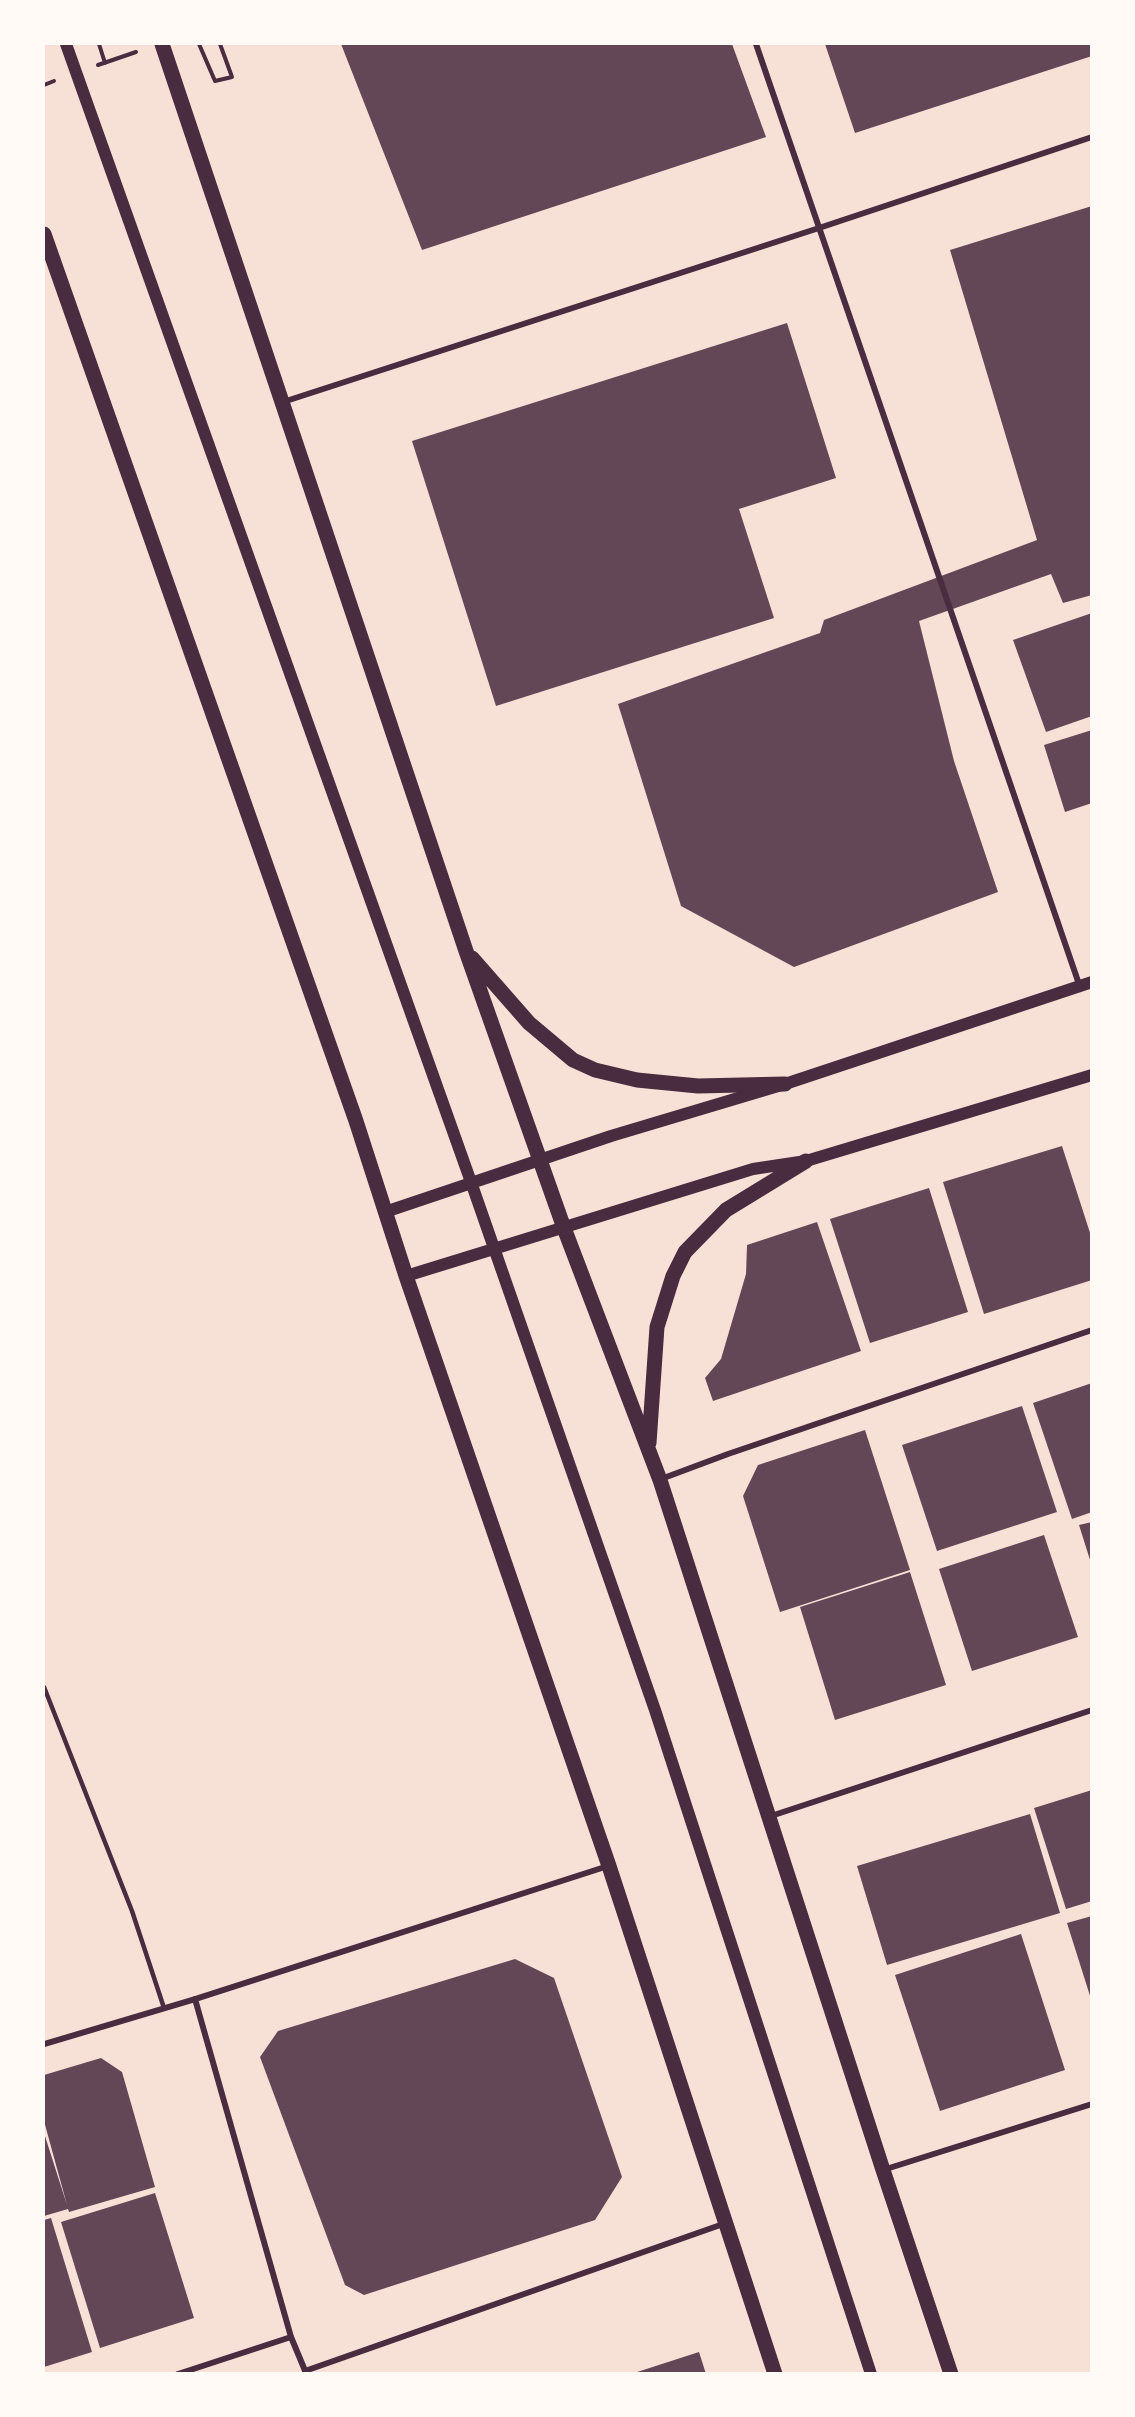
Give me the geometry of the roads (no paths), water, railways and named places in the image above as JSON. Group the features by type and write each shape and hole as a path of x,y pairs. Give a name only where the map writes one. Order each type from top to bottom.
{"main road":[{"path":"66,44 471,1182 655,1710 871,2373"},
{"path":"162,44 466,951 564,1227 660,1480 951,2373"},
{"path":"44,234 356,1121 406,1276 609,1866 775,2373"},
{"path":"466,951 529,1023 573,1060 595,1070 637,1080 698,1086 785,1084"},
{"path":"385,1212 611,1136 785,1084 1086,985"},
{"path":"406,1276 753,1170 806,1161 1092,1075"},
{"path":"649,1449 657,1327 672,1276 685,1252 726,1209 806,1161"}],"street":[{"path":"756,44 1086,985"},
{"path":"283,402 819,228 1092,136"},
{"path":"660,1480 728,1454 1092,1330"},
{"path":"770,1816 1092,1710"},
{"path":"44,2044 195,1999 609,1866"},
{"path":"195,1999 291,2337 305,2372 727,2223"},
{"path":"883,2170 1092,2104"},
{"path":"178,2373 291,2337"}],"lane":[{"path":"44,1688 132,1911 164,2008"}]}
